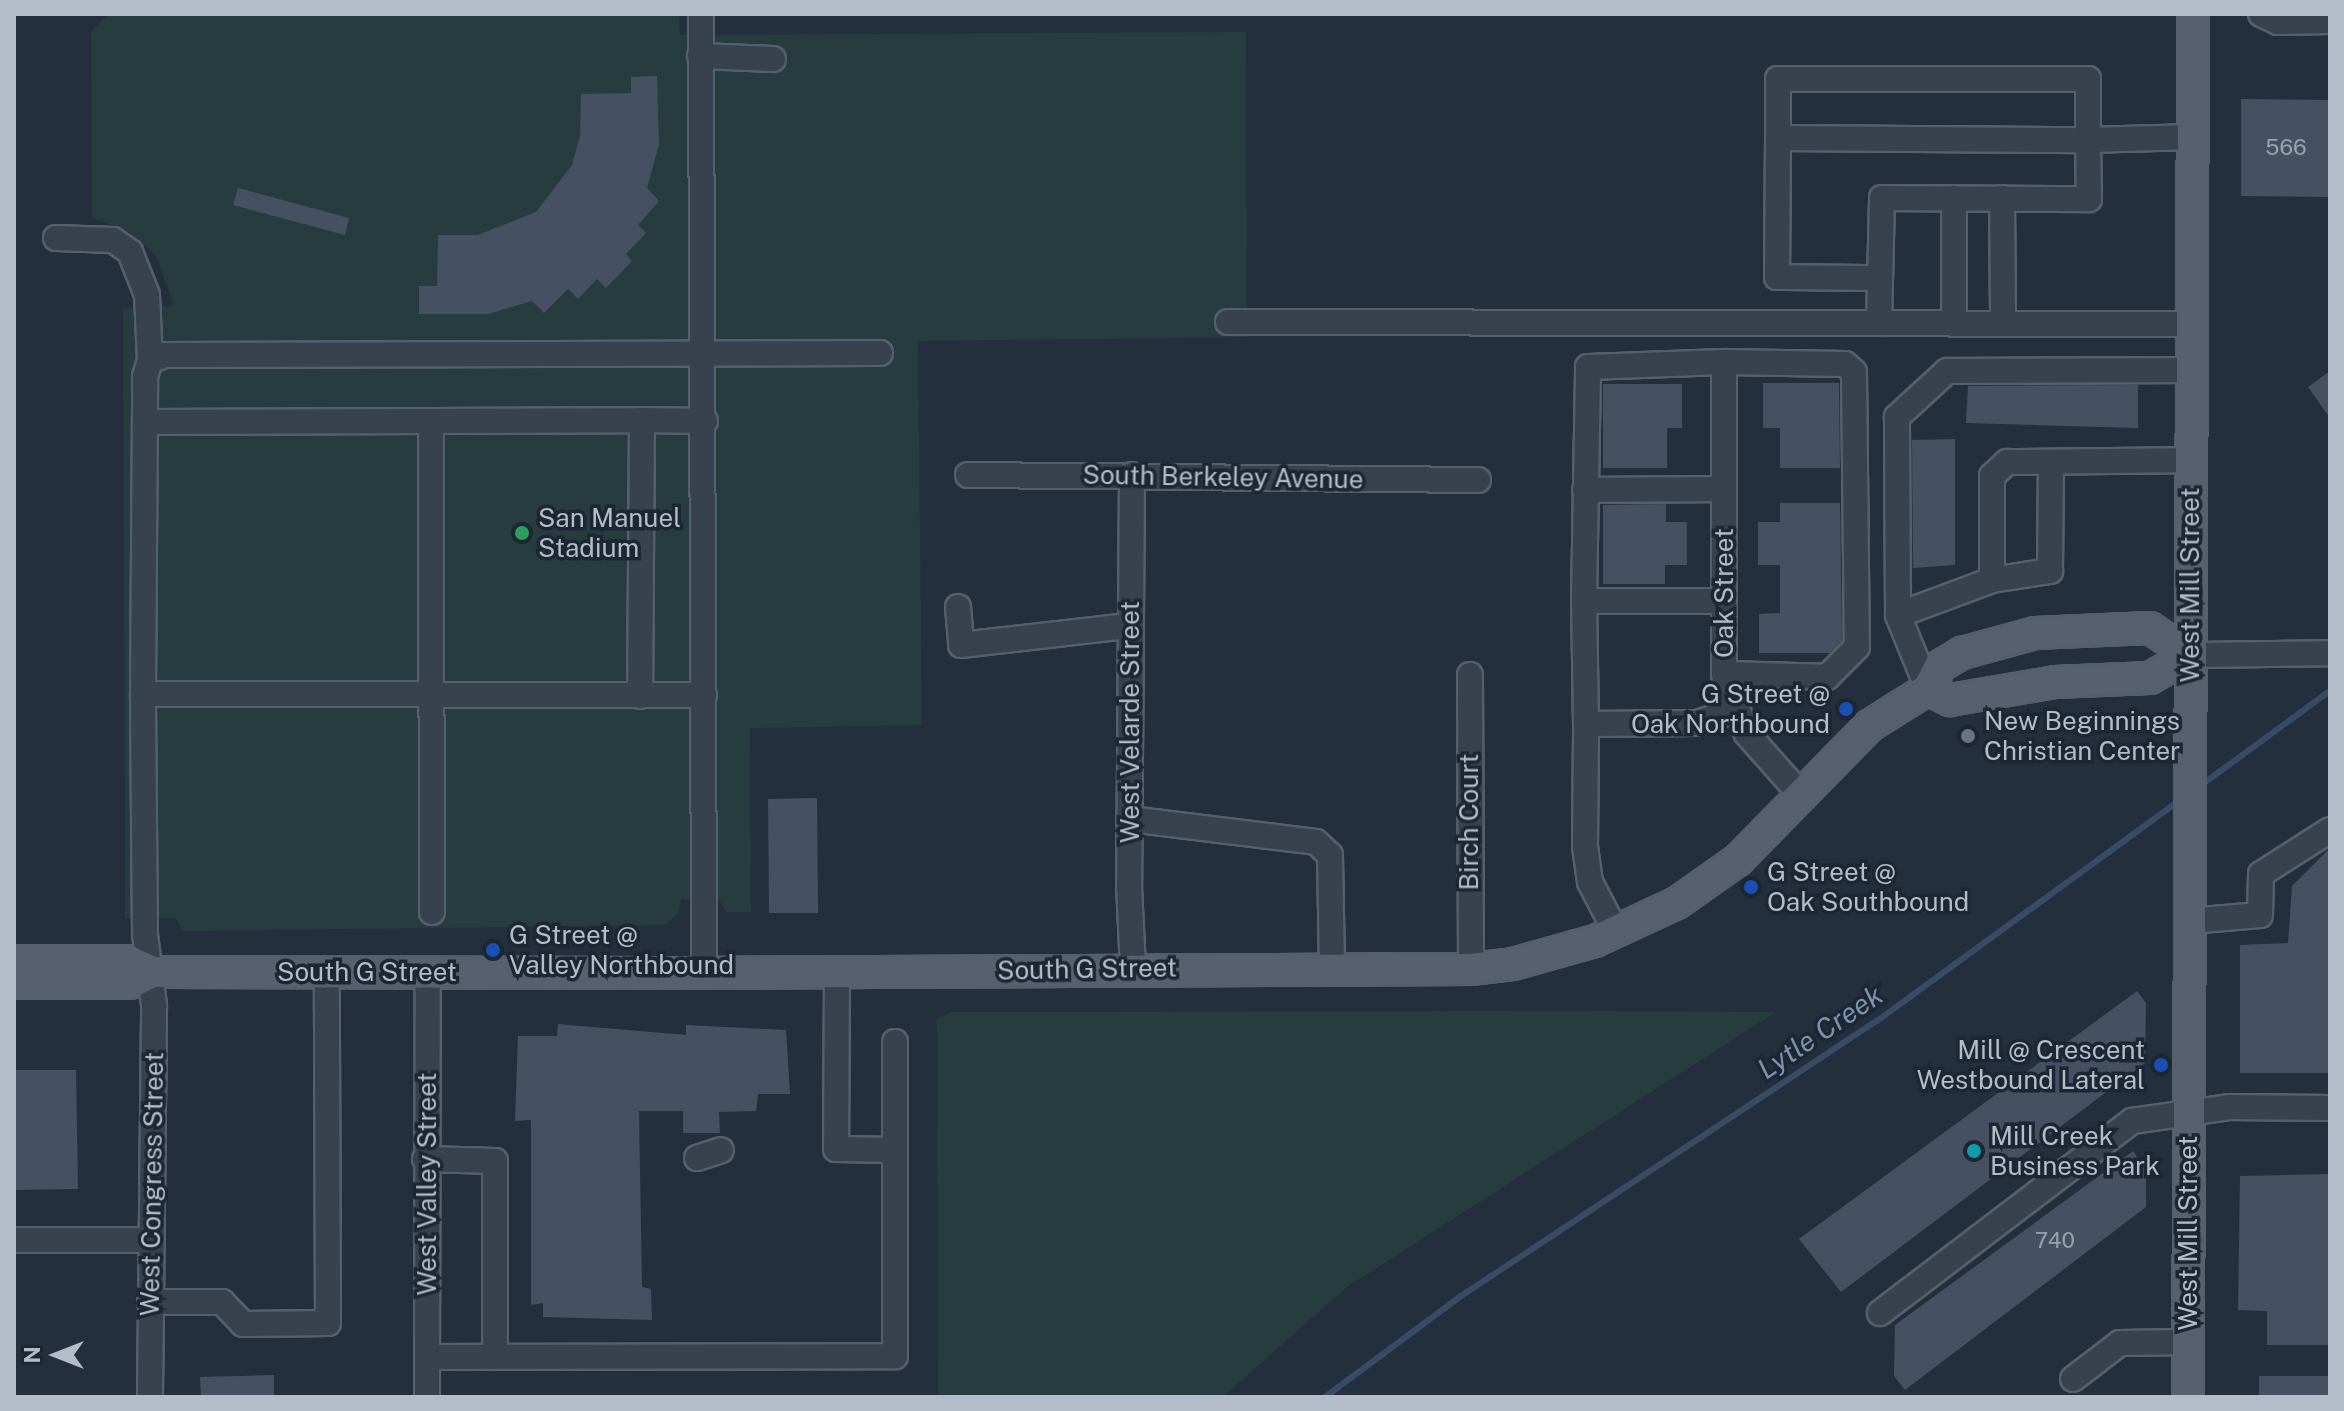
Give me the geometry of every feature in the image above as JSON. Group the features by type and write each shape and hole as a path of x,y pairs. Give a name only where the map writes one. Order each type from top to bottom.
{"main road":[{"name":"West Mill Street","path":"2188,1397 2193,14"},
{"name":"South G Street","path":"14,961 129,961 153,972 1471,969 1550,957 1616,932 1677,903 1738,860 1803,797 1869,726 1928,689 1940,666 1962,653 2035,633 2150,628 2190,655"},
{"path":"1928,689 1950,700 2055,682 2150,678 2190,655"},
{"name":"South G Street","path":"14,983 130,983 153,972"}],"street":[{"path":"701,14 705,421 704,973"},
{"path":"2261,14 2278,22 2330,21"},
{"path":"700,56 773,59"},
{"path":"1879,323 1882,198 2089,199 2088,79 1778,79 1777,277 1880,278"},
{"path":"1778,138 2088,140 2193,137"},
{"path":"1954,198 1954,324"},
{"path":"2002,198 2003,323"},
{"name":"West Congress Street","path":"56,238 113,240 130,252 147,295 150,361 145,422 143,694 145,935 153,972 150,1397"},
{"path":"1228,322 2191,324"},
{"path":"150,361 164,355 703,351 880,353"},
{"path":"1616,932 1590,882 1585,847 1584,601 1588,367 1724,362 1845,364 1854,372 1857,647 1827,677 1724,674"},
{"name":"Oak Street","path":"1724,362 1724,674 1735,710 1772,766 1803,797"},
{"path":"1928,689 1898,615 1897,417 1947,371 2192,370"},
{"path":"640,696 642,420"},
{"path":"145,422 705,421"},
{"path":"431,422 434,694 432,912"},
{"path":"1992,580 1992,476 2007,462 2191,460"},
{"path":"1898,615 1992,580 2050,571 2051,462"},
{"name":"South Berkeley Avenue","path":"968,475 1478,480"},
{"name":"West Velarde Street","path":"1132,475 1129,626 1133,968"},
{"path":"1585,490 1724,489"},
{"path":"1584,601 1723,601"},
{"path":"958,607 961,645 1129,626"},
{"path":"2190,655 2330,653"},
{"name":"Birch Court","path":"1470,675 1471,969"},
{"path":"143,694 704,695"},
{"path":"1586,724 1697,723 1735,710"},
{"path":"1130,819 1162,819 1316,842 1330,855 1332,968"},
{"path":"2190,921 2260,915 2261,874 2330,830"},
{"path":"150,1302 222,1302 243,1324 328,1323 327,971"},
{"name":"West Valley Street","path":"427,1397 425,1159 428,972"},
{"path":"837,972 836,1149 895,1150"},
{"path":"427,1357 895,1356 895,1042"},
{"path":"1880,1313 2132,1121 2188,1111 2330,1108"},
{"path":"697,1158 721,1150"},
{"path":"425,1159 495,1161 495,1357"},
{"path":"14,1240 151,1240"},
{"path":"2073,1379 2120,1343 2188,1342"}],"green space":[{"name":"San Manuel Stadium","path":"108,14 679,14 680,35 1246,32 1247,337 918,341 922,725 750,728 751,912 726,912 719,900 681,899 679,913 665,925 183,931 176,918 125,919 123,309 174,305 156,256 126,230 92,218 91,32"},
{"path":"952,1012 1776,1012 1347,1287 1223,1397 938,1397 937,1019"}],"building":[{"path":"657,76 659,144 647,188 659,201 638,225 646,233 626,254 632,261 606,288 597,279 578,299 568,289 544,313 532,301 488,314 419,314 419,286 437,286 438,235 478,235 536,212 572,165 580,136 581,94 631,93 631,77"},
{"path":"2241,99 2330,100 2330,197 2241,196"},
{"path":"238,188 349,218 345,235 233,205"},
{"path":"2330,371 2330,418 2308,387"},
{"path":"1763,383 1839,383 1840,468 1780,468 1780,428 1763,428"},
{"path":"1603,384 1682,384 1682,428 1667,428 1667,468 1603,468"},
{"path":"2138,385 2138,428 1966,423 1968,386"},
{"path":"1955,439 1955,565 1913,568 1912,440"},
{"path":"1780,503 1840,503 1842,641 1830,653 1759,653 1759,614 1780,613 1780,565 1758,565 1758,522 1780,522"},
{"path":"1666,504 1666,522 1687,522 1687,565 1665,565 1665,584 1603,584 1603,505"},
{"path":"817,798 818,913 769,913 768,799"},
{"path":"2330,848 2330,1073 2240,1073 2240,945 2288,943 2292,886"},
{"name":"Mill Creek Business Park","path":"2137,991 2146,1003 2145,1063 1841,1292 1799,1239"},
{"path":"558,1024 686,1035 686,1025 786,1030 790,1094 758,1094 756,1111 719,1112 720,1133 683,1133 683,1111 639,1111 642,1287 651,1289 652,1320 543,1317 543,1303 531,1305 531,1120 515,1121 518,1036 557,1036"},
{"path":"14,1070 76,1070 78,1189 14,1190"},
{"path":"2133,1151 2146,1170 2146,1207 1905,1390 1894,1376 1895,1325"},
{"path":"2330,1174 2330,1345 2267,1345 2267,1311 2238,1310 2240,1176"},
{"path":"274,1375 274,1397 201,1397 200,1377"},
{"path":"2259,1376 2330,1376 2330,1397 2259,1397"}],"waterway":[{"name":"Lytle Creek","path":"2200,786 2330,691"},
{"name":"Lytle Creek","path":"1325,1397 1461,1296 1877,1021 2181,799"}],"place":[{"name":"San Manuel Stadium","path":"522,533"},
{"name":"G Street @ Oak Northbound","path":"1846,709"},
{"name":"New Beginnings Christian Center","path":"1968,736"},
{"name":"G Street @ Oak Southbound","path":"1751,887"},
{"name":"G Street @ Valley Northbound","path":"493,950"},
{"name":"Mill @ Crescent Westbound Lateral","path":"2161,1065"},
{"name":"Mill Creek Business Park","path":"1974,1151"}]}
